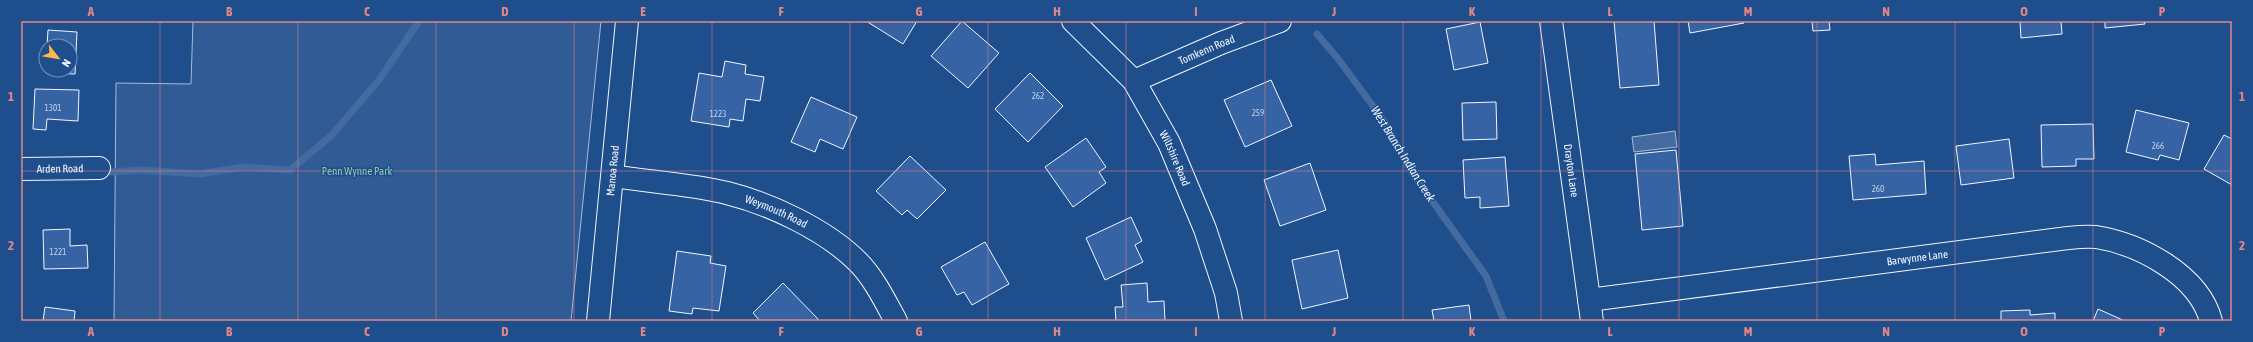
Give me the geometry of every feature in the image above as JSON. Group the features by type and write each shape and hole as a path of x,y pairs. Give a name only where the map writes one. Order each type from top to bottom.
{"street":[{"name":"Manoa Road","path":"598,321 627,21"},
{"name":"Wiltshire Road","path":"1073,21 1134,81 1169,143 1205,229 1226,293 1231,321"},
{"name":"Tomkenn Road","path":"1134,81 1221,43 1280,21"},
{"name":"Drayton Lane","path":"1551,21 1591,311"},
{"name":"Arden Road","path":"21,169 99,168"},
{"name":"Weymouth Road","path":"613,176 727,193 783,213 823,234 859,262 882,295 896,321"},
{"name":"Barwynne Lane","path":"1591,311 2068,238 2094,237 2118,242 2180,274 2195,289 2209,313 2211,321"}],"shaded area":[{"name":"Penn Wynne Park","path":"193,21 601,21 571,321 114,321 116,83 191,84"},
{"path":"1675,131 1677,147 1634,152 1632,137"}],"building":[{"path":"866,21 917,21 903,44"},
{"path":"962,21 999,53 968,88 931,56"},
{"path":"1614,21 1654,21 1659,85 1620,88"},
{"path":"1688,21 1743,21 1744,23 1690,33"},
{"path":"1812,21 1829,21 1830,30 1813,31"},
{"path":"2020,21 2061,21 2062,34 2021,38"},
{"path":"2105,21 2144,21 2145,24 2105,28"},
{"path":"1480,22 1488,63 1454,70 1446,29"},
{"path":"48,30 77,32 77,38 48,38"},
{"path":"725,61 746,65 745,74 764,77 760,101 746,99 743,121 730,119 729,127 691,121 699,73 722,77"},
{"path":"1030,73 1063,106 1028,142 995,109"},
{"path":"1271,80 1292,126 1245,147 1224,100"},
{"path":"35,89 79,90 78,121 47,119 46,130 33,129"},
{"path":"811,97 857,117 843,149 820,139 815,152 791,142"},
{"path":"1496,102 1497,139 1463,140 1462,103"},
{"path":"2136,110 2189,123 2179,160 2160,155 2158,160 2126,152"},
{"path":"2093,124 2094,159 2076,159 2076,166 2042,167 2041,125"},
{"path":"2224,135 2232,139 2232,185 2204,169"},
{"path":"1086,138 1106,167 1099,172 1106,183 1073,207 1045,167"},
{"path":"2009,139 2014,178 1961,185 1956,146"},
{"path":"1676,150 1683,226 1642,230 1635,154"},
{"path":"1875,154 1876,165 1924,161 1926,194 1853,200 1849,156"},
{"path":"910,156 946,190 917,219 907,210 902,215 876,191"},
{"path":"1505,157 1509,206 1480,208 1480,197 1465,198 1463,160"},
{"path":"1310,163 1326,210 1280,226 1264,180"},
{"path":"1131,217 1142,241 1135,245 1143,262 1105,280 1086,238"},
{"path":"70,229 70,246 87,245 88,268 44,269 43,230"},
{"path":"985,242 1009,284 972,305 964,292 957,295 941,267"},
{"path":"1338,250 1348,298 1302,309 1292,260"},
{"path":"677,251 711,256 710,263 726,266 719,311 693,308 692,314 669,311"},
{"path":"783,283 818,319 817,321 760,321 753,313"},
{"path":"1147,283 1148,302 1164,301 1165,321 1116,321 1115,307 1123,307 1121,285"},
{"path":"1469,305 1471,321 1434,321 1432,310"},
{"path":"45,307 75,311 74,321 43,321"},
{"path":"2098,309 2125,321 2093,321"},
{"path":"2030,310 2030,315 2055,313 2055,321 2001,321 2001,311"}],"waterway":[{"name":"West Branch Indian Creek","path":"111,172 142,170 199,174 244,167 290,170 331,136 379,80 419,21"},
{"name":"West Branch Indian Creek","path":"1317,34 1339,60 1384,121 1410,170 1486,276 1504,321"}]}
